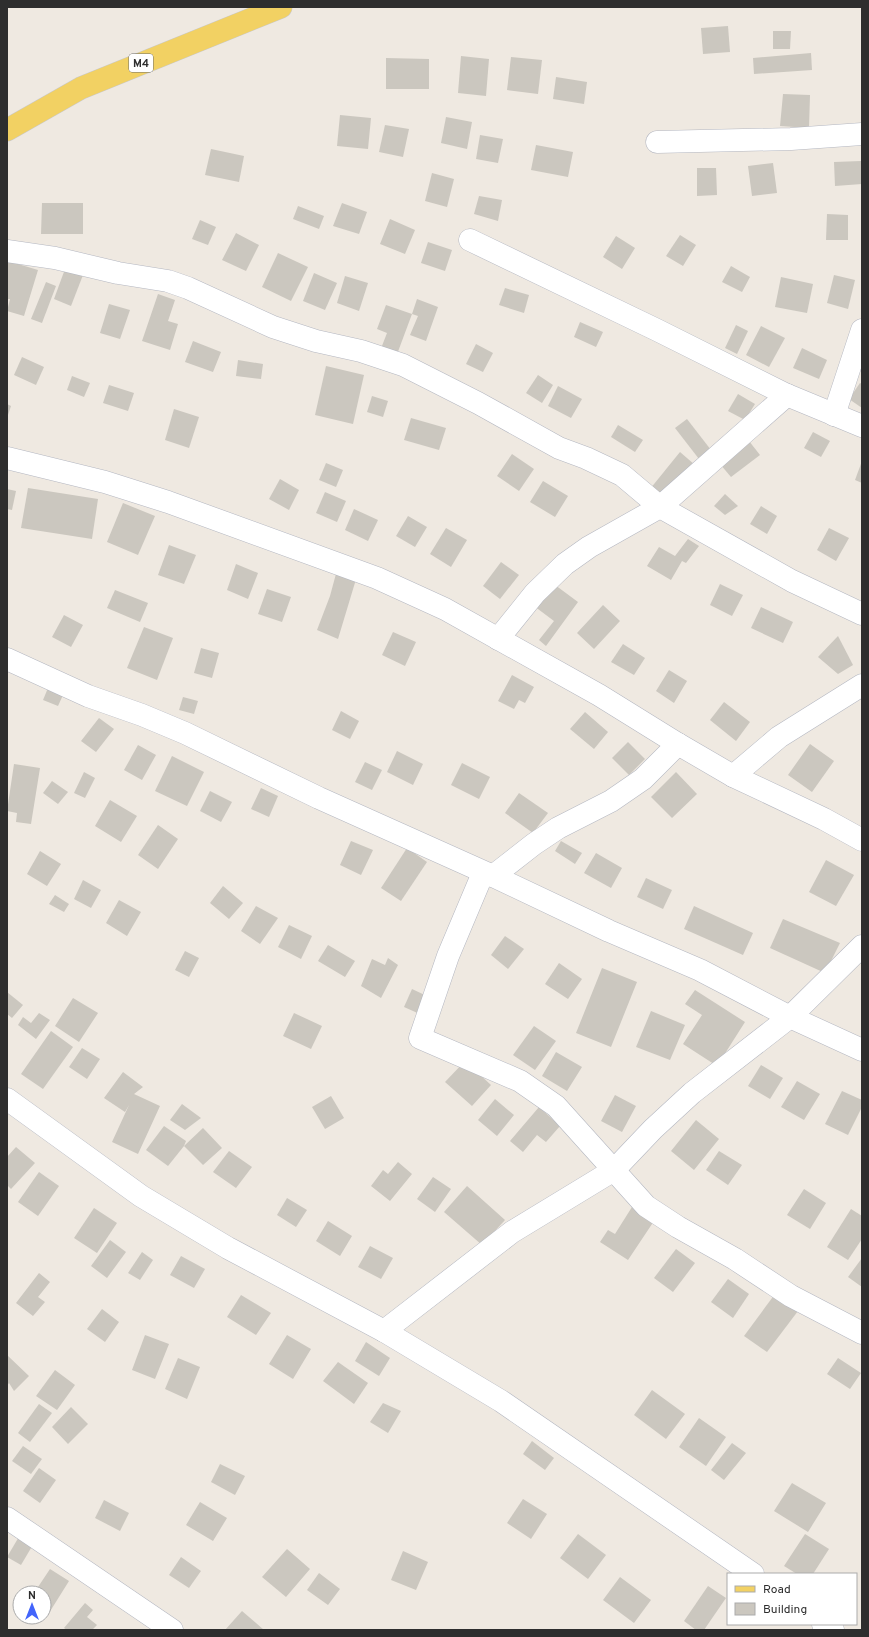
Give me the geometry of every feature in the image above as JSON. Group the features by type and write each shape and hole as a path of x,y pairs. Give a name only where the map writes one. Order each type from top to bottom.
{"main road":[{"name":"M4","path":"7,130 81,88 281,7"}],"street":[{"path":"657,142 791,139 862,134"},
{"path":"470,240 657,330 787,395 862,426"},
{"path":"7,251 55,258 118,273 168,281 188,288 273,327 316,341 361,351 403,365 478,403 559,448 586,458 622,475 660,507 792,581 862,614"},
{"path":"834,415 862,330"},
{"path":"498,639 535,593 565,564 589,547 660,507 787,395"},
{"path":"7,458 105,482 161,500 377,578 445,609 599,695 733,776 824,819 862,840"},
{"path":"7,659 88,696 142,715 185,733 319,798 700,970 790,1017 862,1050"},
{"path":"733,776 779,737 862,685"},
{"path":"678,744 643,779 611,801 558,828 488,874 448,956 420,1038 520,1081 556,1106 646,1206 678,1227 735,1259 791,1296 862,1332"},
{"path":"384,1331 512,1232 614,1170 653,1129 692,1092 790,1017 862,946"},
{"path":"7,1099 141,1196 228,1248 384,1331 501,1401 751,1573"},
{"path":"7,1518 172,1630"}],"building":[{"path":"728,26 730,52 703,54 701,28"},
{"path":"773,31 791,31 790,49 773,49"},
{"path":"811,53 812,70 754,74 753,58"},
{"path":"461,56 489,59 486,96 458,93"},
{"path":"511,57 542,60 538,94 507,90"},
{"path":"386,58 429,59 429,89 386,89"},
{"path":"556,77 587,82 584,104 553,99"},
{"path":"783,94 810,95 809,128 780,126"},
{"path":"340,115 371,118 368,149 337,146"},
{"path":"446,117 472,122 467,149 441,143"},
{"path":"385,125 409,129 403,157 379,152"},
{"path":"480,135 503,139 498,163 476,159"},
{"path":"536,145 573,152 568,177 531,170"},
{"path":"211,149 244,156 239,182 205,175"},
{"path":"861,161 862,184 835,186 834,162"},
{"path":"773,163 777,193 752,196 748,166"},
{"path":"697,168 716,168 717,195 697,196"},
{"path":"432,173 454,179 447,207 425,201"},
{"path":"479,196 502,200 498,221 474,214"},
{"path":"42,203 83,203 83,234 41,234"},
{"path":"342,203 367,212 359,234 333,226"},
{"path":"298,206 324,216 319,229 293,219"},
{"path":"827,214 848,215 848,240 826,240"},
{"path":"390,219 415,230 405,254 380,244"},
{"path":"200,220 216,227 208,245 192,239"},
{"path":"236,233 259,245 246,271 222,260"},
{"path":"680,235 696,245 683,266 666,256"},
{"path":"616,236 635,248 622,269 603,257"},
{"path":"428,242 452,250 445,271 421,263"},
{"path":"278,253 308,267 291,301 262,287"},
{"path":"8,261 38,270 24,316 7,311 10,299 7,299"},
{"path":"731,266 750,277 742,292 722,282"},
{"path":"65,269 83,275 71,306 54,299"},
{"path":"314,273 337,283 325,310 303,301"},
{"path":"834,275 855,280 848,309 827,303"},
{"path":"345,276 368,283 359,311 337,303"},
{"path":"781,277 813,284 807,313 775,307"},
{"path":"46,282 56,286 42,323 31,319"},
{"path":"505,288 529,295 524,313 499,305"},
{"path":"158,294 175,300 168,321 178,324 170,350 142,341"},
{"path":"417,299 438,307 426,341 410,335 418,316 412,314"},
{"path":"109,304 130,310 120,339 100,333"},
{"path":"386,305 412,314 396,357 380,351 387,333 377,329"},
{"path":"580,322 603,332 596,347 574,337"},
{"path":"736,325 748,331 737,354 725,348"},
{"path":"761,326 785,338 769,367 746,355"},
{"path":"193,341 221,352 213,372 185,362"},
{"path":"476,344 493,353 483,372 466,364"},
{"path":"802,348 827,360 819,379 793,368"},
{"path":"22,357 44,367 36,385 14,375"},
{"path":"238,360 263,364 261,379 236,376"},
{"path":"326,366 364,375 353,424 315,415"},
{"path":"538,375 553,385 542,403 526,393"},
{"path":"72,376 90,383 84,397 67,390"},
{"path":"860,383 862,384 862,408 849,399"},
{"path":"109,385 134,393 128,411 103,403"},
{"path":"558,386 582,399 571,418 548,406"},
{"path":"738,394 755,404 745,420 728,411"},
{"path":"372,396 388,401 383,417 367,412"},
{"path":"7,404 11,406 7,418"},
{"path":"174,409 199,417 189,448 165,440"},
{"path":"411,418 446,428 439,450 404,440"},
{"path":"687,419 711,450 699,459 675,428"},
{"path":"618,425 643,440 635,452 611,437"},
{"path":"813,432 830,441 821,457 804,448"},
{"path":"749,441 760,455 731,477 720,464"},
{"path":"680,452 695,465 665,501 650,489"},
{"path":"512,454 534,469 519,491 497,476"},
{"path":"862,461 862,483 855,480"},
{"path":"326,463 343,470 336,487 319,480"},
{"path":"280,479 299,490 289,510 269,499"},
{"path":"543,481 568,496 555,517 530,502"},
{"path":"28,488 98,499 92,539 21,528"},
{"path":"7,489 16,491 12,510 7,509"},
{"path":"325,492 346,501 337,522 316,513"},
{"path":"725,494 738,506 725,515 714,506"},
{"path":"123,503 155,516 138,555 107,542"},
{"path":"761,506 777,516 767,534 750,524"},
{"path":"354,509 378,520 368,541 345,530"},
{"path":"408,516 427,527 415,547 396,536"},
{"path":"446,528 467,540 451,567 430,554"},
{"path":"829,528 849,538 836,561 817,550"},
{"path":"688,539 699,546 686,563 682,561 671,580 647,566 659,547 675,556"},
{"path":"169,545 196,555 184,584 158,575"},
{"path":"501,562 519,575 500,599 483,586"},
{"path":"236,564 258,573 248,599 227,590"},
{"path":"337,570 357,576 338,639 317,630 330,596"},
{"path":"551,582 578,602 546,646 539,640 554,621 534,606"},
{"path":"720,584 743,595 732,616 710,605"},
{"path":"267,589 291,597 282,622 258,614"},
{"path":"115,590 148,603 140,622 107,608"},
{"path":"603,605 620,621 594,649 577,633"},
{"path":"761,607 793,622 783,643 751,628"},
{"path":"64,615 83,625 71,647 52,637"},
{"path":"144,627 173,638 157,680 127,668"},
{"path":"393,632 416,642 405,666 382,655"},
{"path":"838,636 853,665 838,674 818,657"},
{"path":"623,644 645,658 634,675 611,662"},
{"path":"201,648 219,653 212,678 194,673"},
{"path":"669,670 687,681 674,703 656,691"},
{"path":"512,675 534,687 525,703 519,700 514,709 498,701"},
{"path":"48,688 63,695 58,706 43,700"},
{"path":"183,697 198,701 194,714 179,710"},
{"path":"724,702 750,722 736,741 710,720"},
{"path":"341,711 359,721 350,739 332,730"},
{"path":"585,712 608,732 594,749 570,729"},
{"path":"99,718 114,729 96,752 81,741"},
{"path":"628,742 645,759 629,775 612,758"},
{"path":"810,744 834,761 812,792 788,775"},
{"path":"138,745 156,755 142,780 124,770"},
{"path":"397,751 423,764 413,785 387,772"},
{"path":"172,756 204,772 187,806 155,791"},
{"path":"365,762 382,770 372,790 355,782"},
{"path":"462,763 490,777 479,799 451,785"},
{"path":"14,764 40,768 31,824 16,822 17,813 7,811"},
{"path":"84,772 95,778 85,798 74,793"},
{"path":"676,772 697,794 672,818 651,797"},
{"path":"52,781 68,792 58,804 43,793"},
{"path":"261,788 278,796 269,817 251,809"},
{"path":"210,791 232,802 221,822 200,811"},
{"path":"519,793 548,813 533,833 505,813"},
{"path":"110,800 137,816 121,842 95,826"},
{"path":"158,825 178,839 158,869 138,855"},
{"path":"351,841 373,850 361,875 340,865"},
{"path":"561,841 582,853 575,864 555,851"},
{"path":"407,848 427,862 401,901 381,888"},
{"path":"40,851 61,864 47,886 27,874"},
{"path":"596,853 622,868 611,888 584,873"},
{"path":"826,860 854,875 836,906 809,892"},
{"path":"646,878 672,890 663,909 637,897"},
{"path":"83,880 101,890 91,908 74,899"},
{"path":"223,886 243,903 229,919 210,903"},
{"path":"55,895 69,904 64,912 49,904"},
{"path":"119,900 141,912 127,936 106,923"},
{"path":"256,906 278,918 260,944 241,931"},
{"path":"694,906 753,933 743,955 684,929"},
{"path":"783,919 840,943 825,973 770,948"},
{"path":"289,925 312,936 301,959 278,947"},
{"path":"505,936 524,949 508,969 491,955"},
{"path":"328,945 355,961 345,977 318,961"},
{"path":"185,951 199,958 189,977 175,970"},
{"path":"388,958 398,965 381,998 361,986 372,959 385,965"},
{"path":"559,963 582,979 568,999 545,984"},
{"path":"602,968 637,982 611,1047 576,1033"},
{"path":"412,989 429,997 422,1015 404,1007"},
{"path":"695,990 745,1022 717,1066 683,1044 702,1015 685,1004"},
{"path":"7,992 23,1005 12,1018 7,1014"},
{"path":"73,998 98,1013 79,1042 55,1026"},
{"path":"651,1011 685,1025 670,1060 636,1047"},
{"path":"39,1013 50,1020 36,1039 18,1025 23,1017 31,1023"},
{"path":"294,1013 322,1026 311,1049 283,1036"},
{"path":"534,1026 556,1041 535,1070 513,1055"},
{"path":"51,1031 73,1047 43,1089 21,1074"},
{"path":"82,1048 100,1059 87,1079 69,1067"},
{"path":"556,1052 582,1067 567,1091 542,1076"},
{"path":"465,1061 491,1085 472,1106 445,1082"},
{"path":"761,1065 783,1078 770,1099 748,1086"},
{"path":"123,1072 143,1087 134,1094 160,1106 138,1154 112,1142 129,1105 125,1112 104,1098"},
{"path":"797,1081 820,1094 804,1120 781,1107"},
{"path":"842,1091 862,1100 862,1107 848,1135 825,1124"},
{"path":"615,1095 636,1106 622,1132 601,1121"},
{"path":"331,1096 344,1118 325,1129 312,1107"},
{"path":"495,1099 514,1115 497,1136 478,1120"},
{"path":"182,1104 201,1118 185,1130 170,1120"},
{"path":"539,1107 560,1126 546,1142 537,1135 523,1152 510,1141"},
{"path":"696,1120 719,1139 694,1170 671,1151"},
{"path":"164,1126 186,1141 184,1146 168,1166 146,1150"},
{"path":"203,1128 222,1148 203,1165 184,1146"},
{"path":"16,1147 35,1163 11,1189 7,1185 7,1157"},
{"path":"229,1151 252,1167 236,1188 213,1172"},
{"path":"719,1151 742,1165 728,1185 706,1170"},
{"path":"398,1162 412,1174 390,1201 371,1186 383,1170 388,1174"},
{"path":"39,1172 59,1186 38,1216 18,1202"},
{"path":"433,1177 451,1189 435,1212 417,1199"},
{"path":"467,1186 505,1220 482,1245 444,1212"},
{"path":"804,1189 826,1203 810,1229 787,1215"},
{"path":"287,1198 307,1210 296,1227 277,1215"},
{"path":"632,1207 654,1221 628,1260 600,1242 608,1230 615,1234"},
{"path":"94,1208 117,1223 97,1253 74,1238"},
{"path":"851,1209 862,1216 862,1239 848,1260 827,1247"},
{"path":"328,1221 352,1236 340,1256 316,1241"},
{"path":"110,1240 126,1252 107,1278 91,1266"},
{"path":"370,1246 393,1258 381,1279 358,1267"},
{"path":"676,1249 695,1263 673,1292 654,1278"},
{"path":"142,1252 153,1260 140,1280 128,1273"},
{"path":"181,1256 205,1269 194,1288 170,1275"},
{"path":"862,1258 862,1287 848,1277"},
{"path":"39,1273 50,1282 38,1297 45,1302 33,1316 16,1303"},
{"path":"728,1279 749,1294 733,1318 711,1302"},
{"path":"775,1294 798,1311 767,1352 744,1336"},
{"path":"241,1295 271,1313 256,1335 227,1317"},
{"path":"102,1309 119,1322 105,1342 87,1329"},
{"path":"145,1335 169,1344 155,1379 132,1370"},
{"path":"287,1335 311,1349 293,1379 269,1364"},
{"path":"366,1342 390,1358 379,1376 355,1361"},
{"path":"7,1355 29,1376 14,1391 9,1383 7,1386"},
{"path":"178,1358 200,1367 187,1399 165,1389"},
{"path":"838,1358 861,1373 850,1389 827,1374"},
{"path":"338,1362 368,1383 354,1404 323,1381"},
{"path":"55,1370 75,1385 57,1410 36,1396"},
{"path":"652,1390 685,1414 666,1439 634,1415"},
{"path":"383,1403 401,1411 388,1433 370,1422"},
{"path":"39,1404 52,1413 30,1442 18,1433"},
{"path":"71,1407 88,1424 68,1444 52,1427"},
{"path":"699,1418 726,1437 706,1466 679,1447"},
{"path":"532,1441 554,1458 545,1470 523,1454"},
{"path":"732,1443 746,1453 724,1480 711,1470"},
{"path":"23,1446 42,1459 31,1474 12,1461"},
{"path":"220,1464 245,1476 235,1495 211,1482"},
{"path":"39,1468 56,1480 40,1503 23,1491"},
{"path":"792,1483 826,1503 808,1532 774,1511"},
{"path":"523,1499 547,1514 531,1539 507,1523"},
{"path":"104,1500 129,1513 120,1531 95,1518"},
{"path":"200,1502 227,1518 213,1541 186,1525"},
{"path":"578,1534 606,1555 588,1579 560,1558"},
{"path":"805,1534 829,1549 814,1573 795,1573 784,1566"},
{"path":"20,1535 34,1543 21,1565 7,1557"},
{"path":"287,1549 310,1569 286,1597 262,1577"},
{"path":"403,1551 428,1562 416,1590 391,1580"},
{"path":"181,1557 201,1571 189,1588 169,1575"},
{"path":"50,1569 69,1581 52,1608 52,1585 39,1585"},
{"path":"319,1573 340,1589 328,1605 307,1590"},
{"path":"620,1577 651,1600 634,1623 603,1600"},
{"path":"708,1586 726,1598 704,1630 696,1630 684,1621"},
{"path":"85,1603 93,1610 87,1617 97,1625 92,1630 67,1630 64,1628"},
{"path":"242,1611 264,1630 225,1630"}]}
